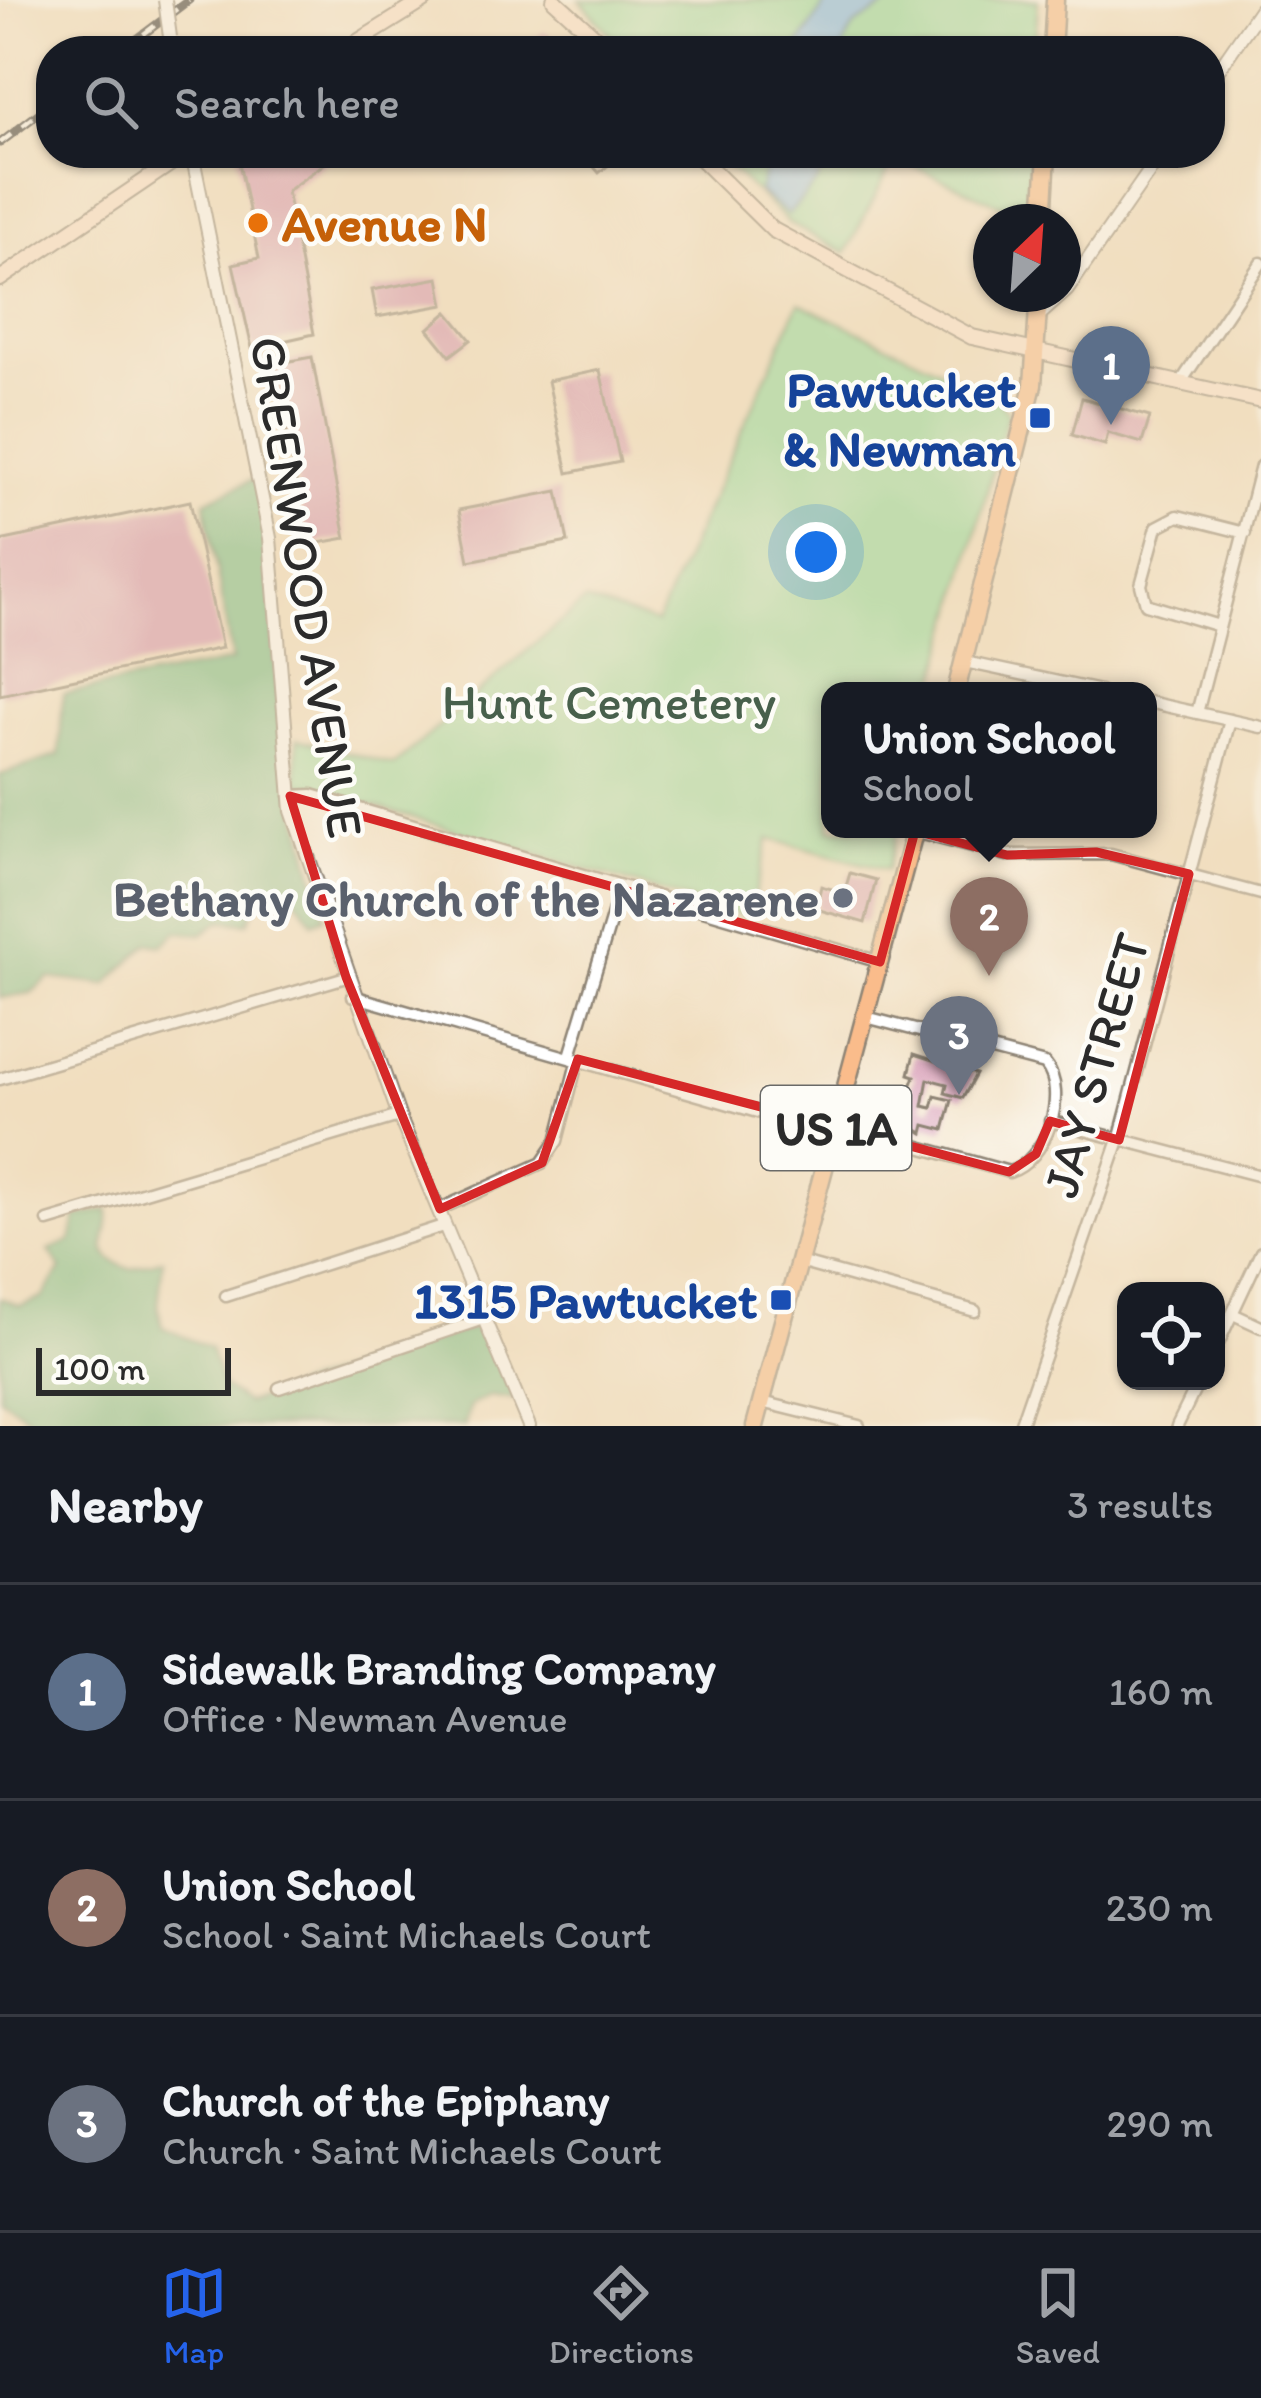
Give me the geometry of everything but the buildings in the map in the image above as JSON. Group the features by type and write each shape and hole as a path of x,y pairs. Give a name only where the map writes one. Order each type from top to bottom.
{"main road":[{"path":"367,36 424,0"},
{"path":"554,0 594,36"},
{"path":"1053,36 1055,0"},
{"path":"0,279 166,168"},
{"path":"710,168 773,230 972,338 1261,400"},
{"path":"1044,204 1046,168"},
{"path":"959,682 1024,423 1038,312"},
{"name":"US 1A","path":"755,1426 913,838"}],"street":[{"path":"165,0 170,36"},
{"path":"1226,59 1261,8"},
{"name":"GREENWOOD AVENUE","path":"192,168 270,538 290,796 353,996 443,1226 529,1426"},
{"path":"1038,316 1067,290 1152,168"},
{"path":"1181,382 1261,263"},
{"path":"1197,713 1261,466"},
{"path":"1219,626 1147,604 1141,585 1157,527 1167,517 1244,533"},
{"path":"965,662 1058,682"},
{"path":"1157,704 1261,727"},
{"name":"JAY STREET","path":"1019,1426 1119,1140 1230,720"},
{"path":"290,796 312,795 880,962"},
{"path":"944,838 1007,855 1096,852 1261,894"},
{"path":"440,1209 531,1170 551,1154 620,887"},
{"path":"0,1079 346,976"},
{"path":"353,996 1009,1172 1036,1154 1050,1121 1056,1084 1045,1064 866,1017"},
{"path":"48,1221 399,1116"},
{"path":"1050,1121 1261,1176"},
{"path":"226,1296 443,1226"},
{"path":"1225,1330 1261,1252"},
{"path":"799,1262 975,1311"},
{"path":"1233,1314 1261,1327"},
{"path":"279,1388 486,1318"},
{"path":"1177,1426 1195,1390"},
{"path":"762,1402 859,1426"}],"highlighted area":[{"path":"290,796 880,962 915,831 1007,855 1096,852 1189,874 1119,1140 1050,1121 1036,1154 1009,1172 578,1059 542,1163 440,1209 346,977"}],"green space":[{"path":"580,0 1038,0 1036,36 612,36"},
{"path":"730,168 890,168 846,253 790,224"},
{"path":"917,168 1029,168 1028,204 998,204"},
{"name":"Hunt Cemetery","path":"799,303 996,396 1008,413 936,682 821,682 821,838 896,838 887,870 769,839 748,918 297,783 297,739 394,765 585,601 656,623"},
{"path":"259,477 267,519 282,749 325,917 313,922 293,894 261,896 248,923 220,921 202,934 177,932 163,945 149,943 106,985 49,978 31,993 0,998 0,775 59,755 63,694 232,661 205,501"},
{"path":"108,1209 104,1244 109,1258 131,1269 163,1259 158,1307 162,1327 210,1348 222,1386 246,1403 484,1324 514,1400 490,1396 470,1406 465,1426 40,1426 0,1397 0,1298 20,1306 42,1298 61,1269 49,1251 71,1241 76,1217"}],"water":[{"path":"828,0 897,0 854,26 849,36 805,36"},
{"path":"765,168 822,168 818,181 788,215 759,192"}],"railway":[{"path":"141,36 189,0"},
{"path":"0,143 36,115"}],"place":[{"name":"Avenue N","path":"258,223"},
{"name":"Pawtucket & Newman","path":"1040,418"},
{"name":"Sidewalk Branding Company","path":"1111,425"},
{"name":"Bethany Church of the Nazarene","path":"843,898"},
{"name":"Union School","path":"989,976"},
{"name":"Church of the Epiphany","path":"959,1095"},
{"name":"1315 Pawtucket","path":"781,1300"}]}
